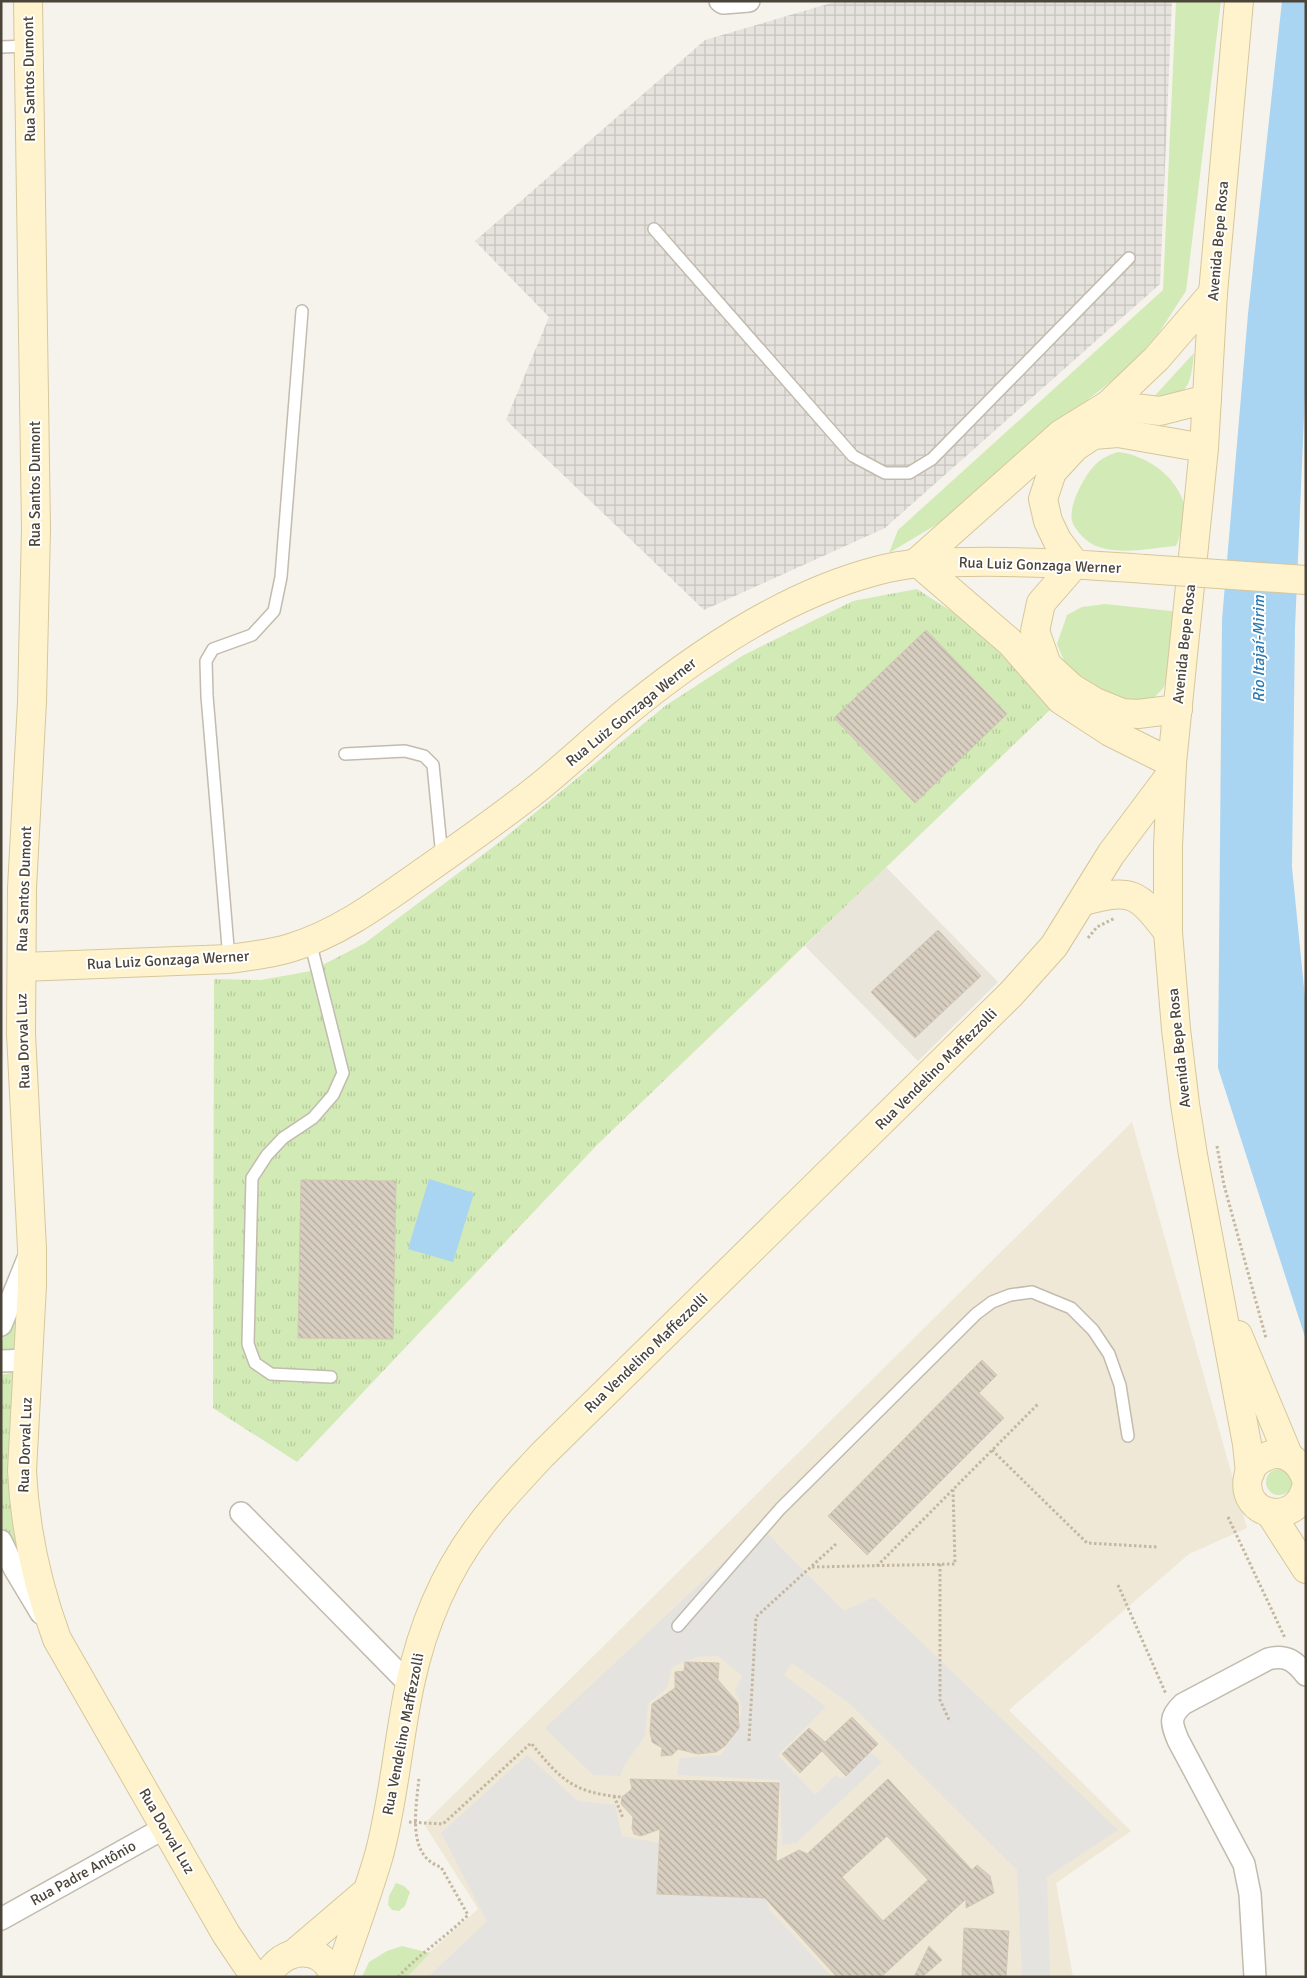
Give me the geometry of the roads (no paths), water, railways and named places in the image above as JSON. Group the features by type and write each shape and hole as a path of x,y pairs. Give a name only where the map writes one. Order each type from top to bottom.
{"main road":[{"name":"Rua Santos Dumont","path":"22,967 22,888 32,702 35,557 28,1"},
{"name":"Avenida Bepe Rosa","path":"1239,1 1213,293 1204,448 1172,769 1168,846 1168,932 1176,1029 1185,1104 1247,1444 1250,1472 1247,1484 1249,1496 1256,1505 1270,1513"},
{"path":"1172,769 1061,700 1011,643 917,562 1061,434 1108,405 1157,358 1213,293"},
{"path":"1108,405 1160,412 1208,399"},
{"path":"1178,709 1138,714 1122,712 1095,702 1072,688 1047,665 1035,631 1041,603 1075,564 1057,540 1048,521 1043,500 1052,472 1075,447 1093,435 1118,433 1204,448"},
{"name":"Rua Luiz Gonzaga Werner","path":"22,967 229,959 276,952 310,941 354,918 442,859 532,793 628,710 705,653 755,623 816,592 878,570 917,562 1006,561 1306,580"},
{"name":"Rua Vendelino Maffezzolli","path":"338,1977 378,1855 386,1821 410,1684 419,1647 443,1588 479,1526 504,1496 580,1417 1011,994 1054,946 1111,854 1172,769"},
{"path":"1083,901 1111,894 1126,894 1139,900 1153,913 1168,932"},
{"name":"Rua Dorval Luz","path":"22,967 21,1034 32,1249 29,1360 22,1463 23,1496 35,1572 44,1605 57,1640 226,1934 255,1977"},
{"name":"Avenida Bepe Rosa","path":"1218,1286 1289,1457 1297,1462 1303,1470 1306,1479"},
{"path":"1250,1472 1253,1466 1266,1456 1274,1454 1289,1457"},
{"path":"1270,1513 1282,1513 1293,1509 1301,1500 1306,1488"},
{"path":"1270,1513 1306,1569"},
{"path":"267,1977 277,1961 291,1954 365,1894"},
{"path":"226,1934 262,1950 291,1954 308,1953 319,1957 327,1964 334,1977"}],"street":[{"path":"720,1 724,3 749,1"},
{"path":"1,1325 32,1249"},
{"path":"1,1360 29,1360"},
{"path":"241,1514 410,1684"},
{"path":"1,1541 14,1568 57,1640"},
{"path":"1255,1977 1250,1894 1244,1864 1172,1726 1174,1712 1183,1704 1268,1659 1278,1656 1297,1665"},
{"name":"Rua Padre Antônio","path":"1,1919 166,1827"}],"lane":[{"path":"1,47 28,46"},
{"path":"654,229 853,456 885,473 909,473 932,459 1129,258"},
{"path":"229,959 206,661 213,649 252,635 274,611 281,576 302,312"},
{"path":"345,754 405,751 424,756 432,765 442,859"},
{"path":"310,941 343,1073 333,1095 313,1118 284,1138 267,1155 252,1178 248,1344 255,1363 271,1374 331,1377"},
{"path":"678,1626 780,1509 976,1314 992,1302 1010,1295 1032,1292 1071,1308 1093,1330 1109,1354 1120,1385 1128,1436"}],"water":[{"name":"Rio Itajaí-Mirim","path":"1282,1 1306,1 1306,370 1295,628 1292,867 1306,1008 1306,1340 1218,1068 1222,620 1248,314"},
{"path":"429,1179 474,1193 453,1262 408,1249"}]}
